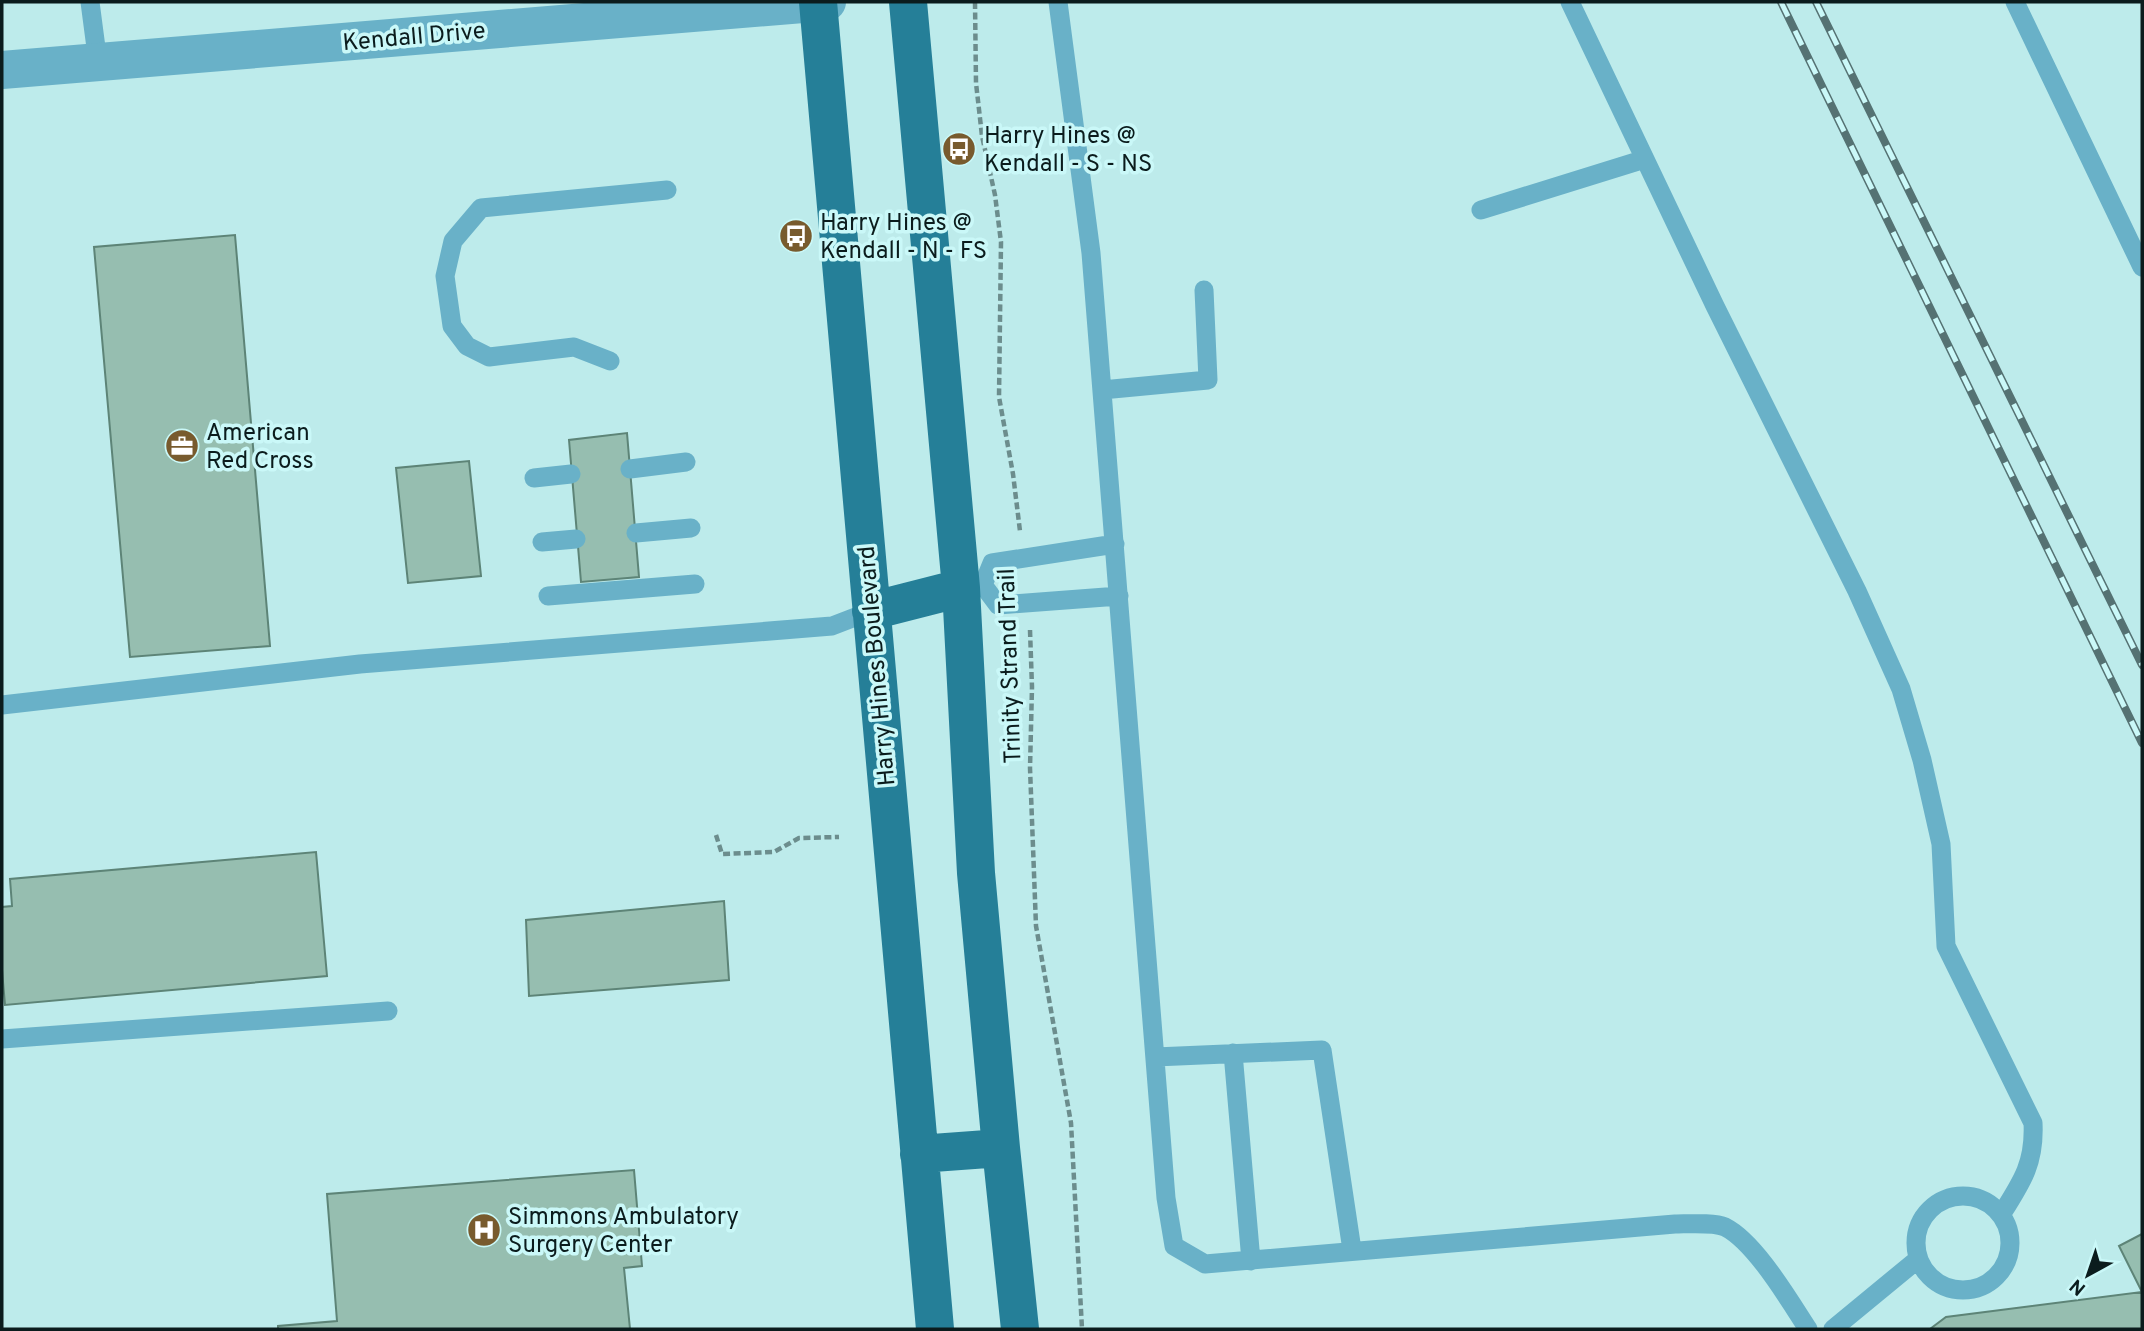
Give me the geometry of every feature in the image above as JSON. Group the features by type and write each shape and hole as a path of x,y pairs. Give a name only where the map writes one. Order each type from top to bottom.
{"main road":[{"name":"Harry Hines Boulevard","path":"818,2 935,1329"},
{"path":"908,2 972,587 976,873 1020,1329"},
{"path":"871,611 972,587"},
{"path":"919,1154 1001,1148"}],"street":[{"name":"Kendall Drive","path":"2,70 827,2"}],"lane":[{"path":"90,2 98,63"},
{"path":"1058,2 1091,253 1166,1198 1174,1246 1205,1264 1675,1224 1723,1226 1746,1243 1782,1289 1808,1329"},
{"path":"1570,2 1715,306 1857,591 1901,689 1922,760 1941,845 1946,946 2033,1123 2034,1144 2025,1177 2001,1215"},
{"path":"2015,2 2142,267"},
{"path":"1481,210 1645,159"},
{"path":"610,361 574,347 489,357 467,346 452,326 446,276 453,240 481,208 667,190"},
{"path":"1102,390 1208,380 1204,290"},
{"path":"631,469 686,462"},
{"path":"534,478 571,474"},
{"path":"636,533 691,528"},
{"path":"542,542 576,538"},
{"path":"1115,544 992,562 972,587 998,604 1119,596"},
{"path":"548,596 695,584"},
{"path":"2,705 360,664 832,626 871,611"},
{"path":"2,1039 388,1010"},
{"path":"1155,1057 1322,1050 1352,1250"},
{"path":"1233,1053 1251,1261"},
{"path":"1967,1195 1986,1201 2001,1215 2010,1234 2010,1254 2001,1272 1985,1286 1966,1291 1946,1288 1929,1277 1917,1259 1915,1235 1921,1219 1932,1206 1947,1198 1967,1195"},
{"path":"1833,1329 1917,1259"}],"path":[{"name":"Trinity Strand Trail","path":"975,2 976,83 982,136 995,195 1001,242 999,397 1013,474 1023,557"},
{"name":"Trinity Strand Trail","path":"1029,604 1032,687 1030,768 1036,926 1071,1123 1082,1329"},
{"path":"716,835 722,854 774,852 799,838 839,837"}],"building":[{"name":"American Red Cross","path":"235,235 270,646 130,657 94,247"},
{"path":"627,433 639,577 581,582 569,440"},
{"path":"469,461 481,576 408,583 396,468"},
{"path":"316,852 327,976 5,1005 2,907 12,906 10,879"},
{"path":"724,901 729,980 529,996 526,920"},
{"name":"Simmons Ambulatory Surgery Center","path":"634,1170 642,1266 624,1268 630,1329 278,1329 278,1326 337,1321 327,1194"},
{"path":"2142,1234 2142,1292 2119,1246"},
{"path":"2142,1292 2142,1329 1930,1329 1946,1317"}],"railway":[{"path":"1781,2 2142,743"},
{"path":"1816,2 2142,665"}],"place":[{"name":"Harry Hines @ Kendall - S - NS","path":"959,149"},
{"name":"Harry Hines @ Kendall - N - FS","path":"796,236"},
{"name":"American Red Cross","path":"182,446"},
{"name":"Simmons Ambulatory Surgery Center","path":"484,1230"}]}
